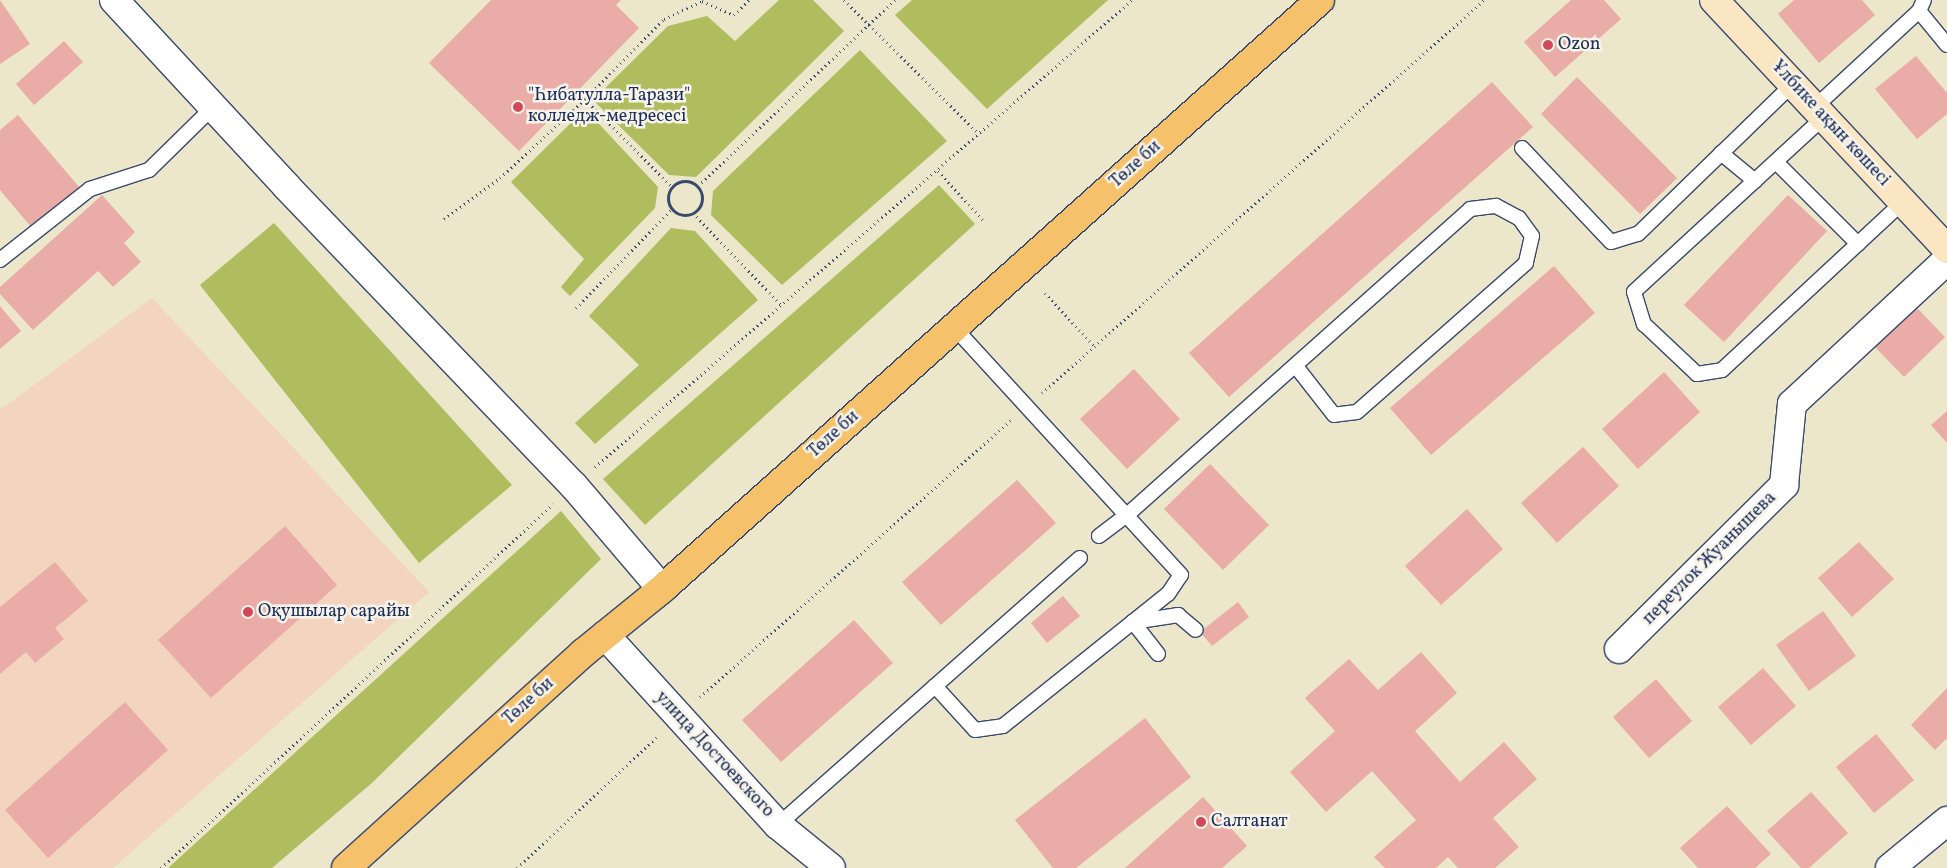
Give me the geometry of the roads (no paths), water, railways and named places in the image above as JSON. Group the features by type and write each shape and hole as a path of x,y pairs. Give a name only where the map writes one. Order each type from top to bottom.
{"main road":[{"name":"Төле би","path":"346,868 605,635 662,589 1320,0"},
{"name":"Ұлбике ақын көшесі","path":"1714,0 1947,249"}],"street":[{"path":"114,0 574,486 662,589"},
{"name":"переулок Жуанышева","path":"1619,649 1784,485 1792,404 1947,260"},
{"name":"улица Достоевского","path":"605,635 778,825 831,868"},
{"path":"1890,868 1947,821"}],"lane":[{"path":"1903,202 1722,370 1697,374 1644,324 1634,292 1776,162 1819,112 1922,6 1947,45"},
{"path":"1522,148 1611,242 1638,234 1793,84"},
{"path":"0,260 90,189 149,170 214,107"},
{"path":"1721,153 1755,181"},
{"path":"1776,162 1858,244"},
{"path":"1099,536 1126,515 1470,209 1496,206 1519,218 1532,236 1526,263 1357,412 1334,415 1295,365"},
{"path":"934,686 975,730 1003,726 1168,594 1181,575 954,327"},
{"path":"778,825 1080,558"},
{"path":"1133,622 1178,615 1196,630"},
{"path":"1133,622 1158,654"}],"place":[{"name":"Ozon","path":"1548,45"},
{"name":"\"Һибатулла-Тарази\" колледж-медресесі","path":"518,107"},
{"name":"Оқушылар сарайы","path":"248,612"},
{"name":"Салтанат","path":"1201,822"}]}
